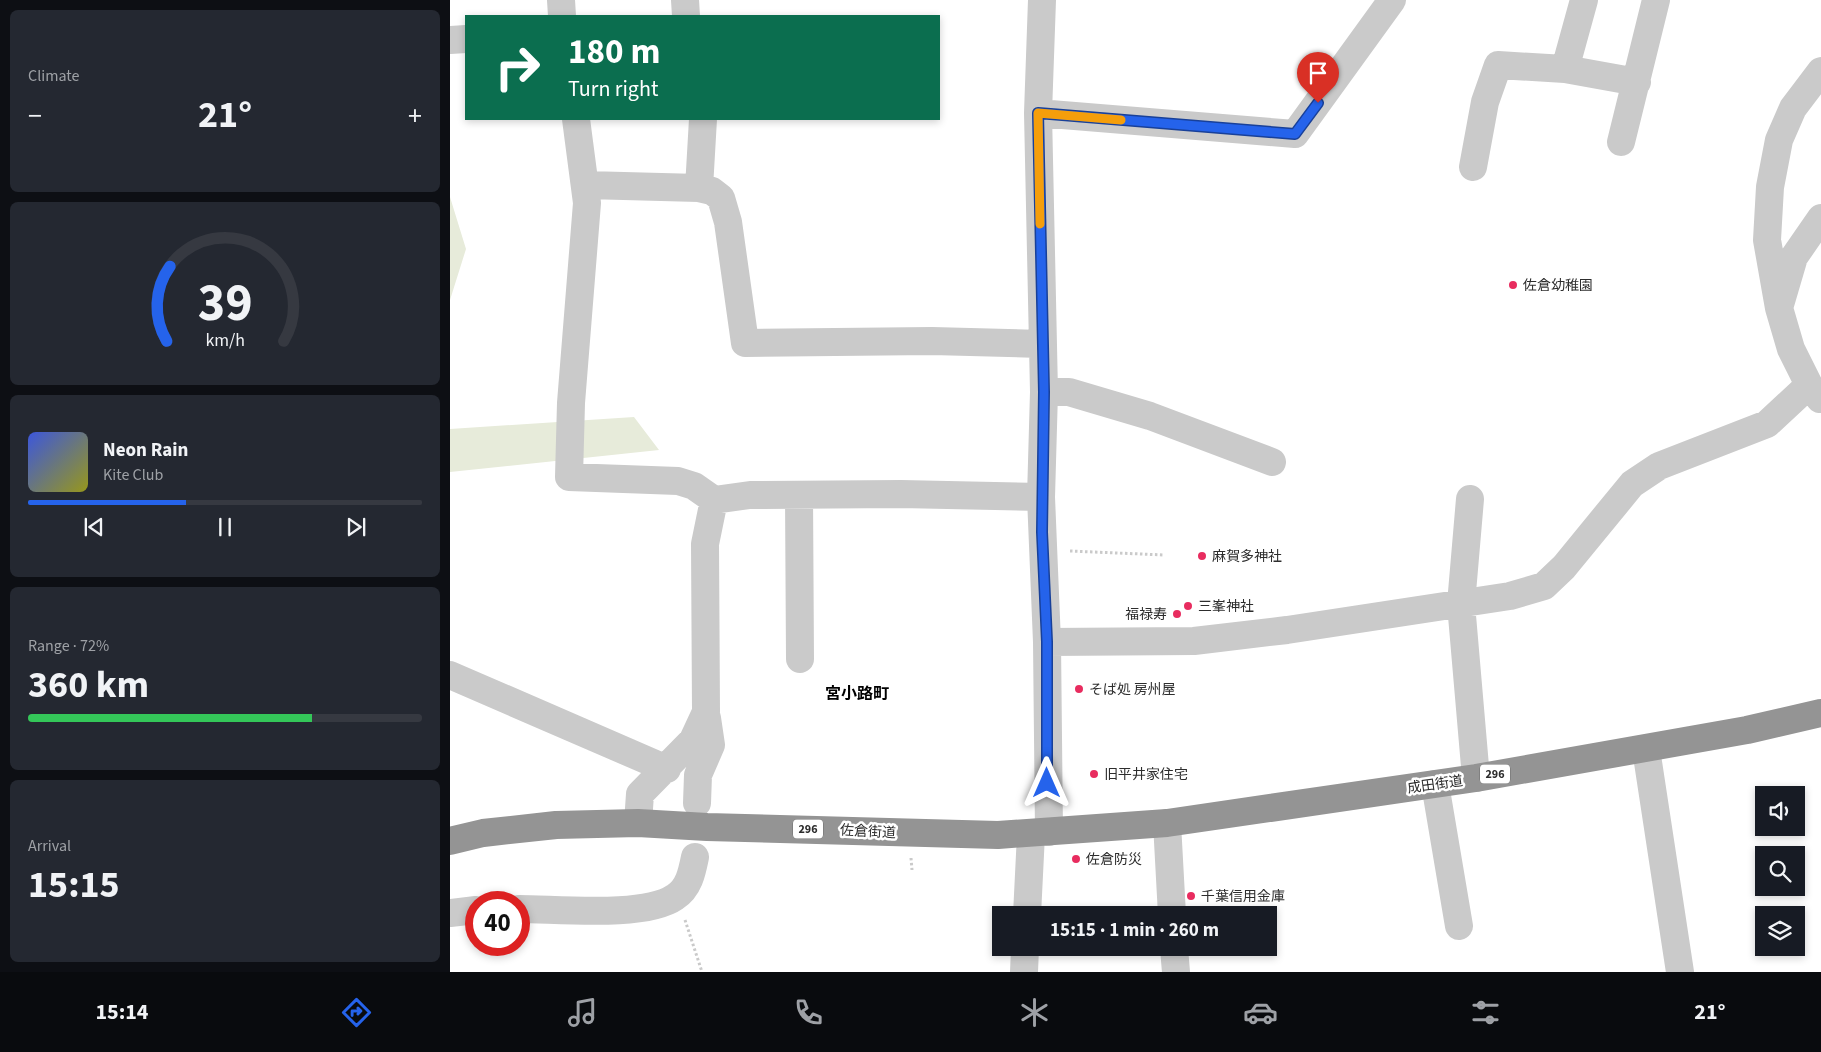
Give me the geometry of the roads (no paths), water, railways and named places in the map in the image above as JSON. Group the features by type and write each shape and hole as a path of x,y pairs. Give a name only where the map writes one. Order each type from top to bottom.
{"highway":[{"name":"成田街道","path":"1167,823 1476,778 1646,749 1821,713"},
{"name":"佐倉街道","path":"450,841 483,833 547,826 638,823 904,833 1040,833 1167,823"}],"street":[{"path":"561,0 562,15"},
{"path":"685,0 686,15"},
{"path":"1028,906 1040,833 1047,642 1041,497 1044,392 1041,344 1038,113 1042,0"},
{"path":"1038,113 1295,134 1392,0"},
{"path":"1565,69 1584,0"},
{"path":"1621,142 1656,0"},
{"path":"450,40 465,39"},
{"path":"1473,167 1485,102 1498,65 1565,69 1636,82"},
{"path":"1047,642 1194,641 1287,630 1461,604 1510,596 1544,586 1564,567 1632,484 1659,466 1767,424 1815,393 1791,349 1779,308 1767,240 1770,187 1779,140 1793,108 1821,71"},
{"path":"576,120 587,202 571,403 569,477 678,481 694,486 714,500 735,495 901,494 1041,497"},
{"path":"698,188 703,120"},
{"path":"586,185 698,188 712,191 721,198 728,222 745,343 932,341 1041,344"},
{"path":"1779,308 1794,257 1821,218"},
{"path":"1044,392 1069,392 1150,416 1272,462"},
{"path":"799,495 800,659"},
{"path":"1470,499 1461,604 1476,778"},
{"path":"697,803 698,775 711,745 706,712 705,544 714,500"},
{"path":"450,675 667,769"},
{"path":"638,823 640,794 667,769 693,740 706,712"},
{"path":"1646,749 1680,972"},
{"path":"1435,784 1458,926"},
{"path":"1167,823 1172,906"},
{"path":"530,909 638,910 657,906 677,897 692,878 694,857"},
{"path":"450,913 465,911"},
{"path":"1024,972 1025,956"},
{"path":"1175,956 1176,972"}],"place":[{"name":"佐倉幼稚園","path":"1513,285"},
{"name":"麻賀多神社","path":"1202,556"},
{"name":"三峯神社","path":"1188,606"},
{"name":"福禄寿","path":"1177,614"},
{"name":"そば処 房州屋","path":"1079,689"},
{"name":"旧平井家住宅","path":"1094,774"},
{"name":"佐倉防災","path":"1076,859"},
{"name":"千葉信用金庫","path":"1191,896"}],"district":[{"name":"宮小路町","path":"857,693"}]}
